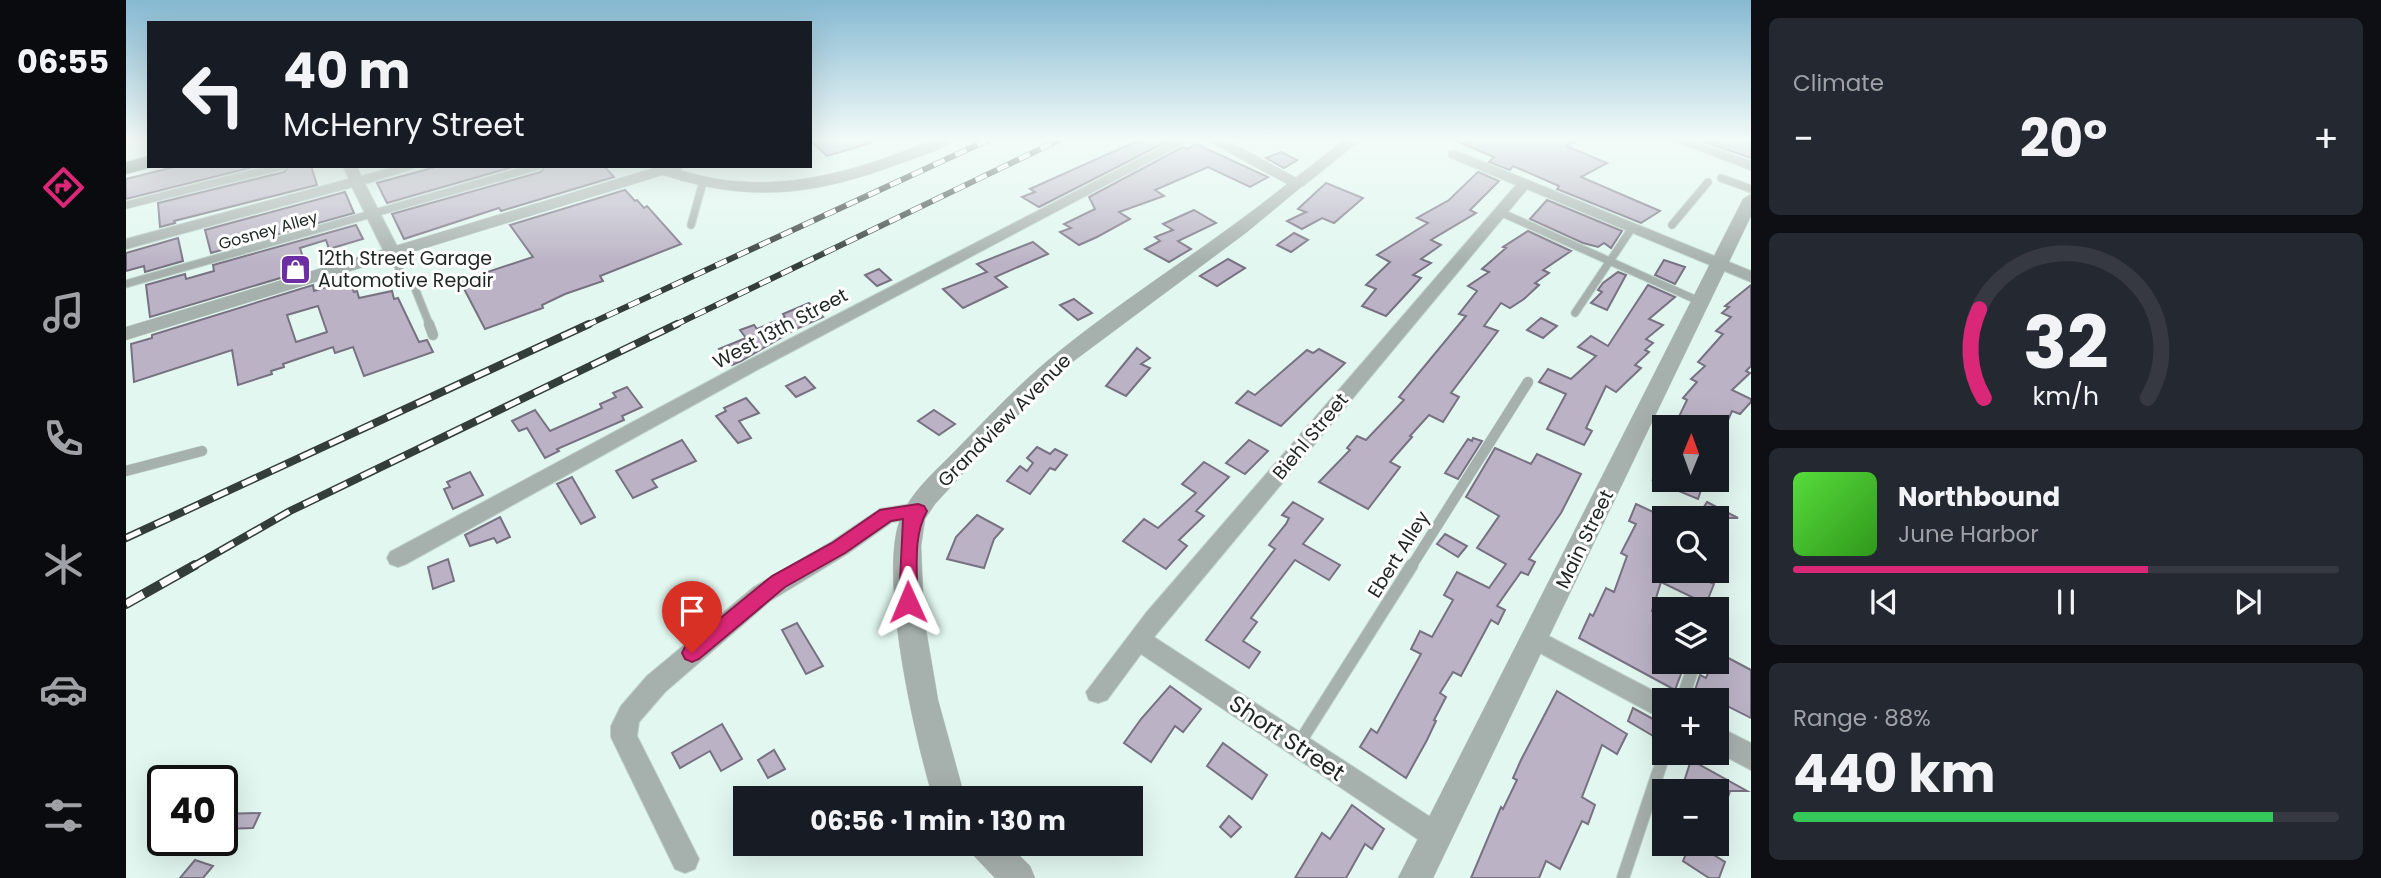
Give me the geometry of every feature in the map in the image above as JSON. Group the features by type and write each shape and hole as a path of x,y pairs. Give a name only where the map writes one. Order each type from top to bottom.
{"street":[{"path":"126,244 356,181 392,253"},
{"path":"126,334 624,181"},
{"path":"704,182 768,188 834,181"},
{"name":"West 13th Street","path":"398,558 749,367 1105,181"},
{"path":"1294,181 1301,181"},
{"path":"1520,181 1751,277"},
{"name":"Grandview Avenue","path":"945,786 927,711 908,602 912,518 926,497 1042,377 1157,287 1217,246 1298,183"},
{"name":"Biehl Street","path":"1098,692 1525,183"},
{"name":"Main Street","path":"1415,878 1751,200"},
{"path":"684,859 624,737 624,726 630,714 656,684 778,582 839,548 887,515 918,511"},
{"path":"1535,639 1652,702"},
{"name":"Short Street","path":"1139,640 1434,836"},
{"path":"1729,745 1751,757"},
{"path":"997,856 1018,878"}],"lane":[{"path":"126,205 223,181"},
{"name":"Gosney Alley","path":"126,284 488,181"},
{"path":"1729,181 1751,189"},
{"path":"691,225 704,182"},
{"path":"1672,225 1708,182"},
{"path":"1500,212 1702,302"},
{"path":"1575,313 1632,228"},
{"path":"392,253 400,271 414,286 433,335"},
{"name":"Ebert Alley","path":"1298,745 1528,382"},
{"path":"126,471 202,451"},
{"path":"1623,878 1661,765"}],"building":[{"path":"126,181 198,181 126,199"},
{"path":"248,181 316,181 317,185 174,221 175,223 160,227 158,203"},
{"path":"384,181 464,181 387,203 377,183"},
{"path":"509,181 601,181 501,211 499,208 404,239 392,214"},
{"path":"1048,181 1090,181 1039,207 1022,197 1035,192 1030,189"},
{"path":"1119,181 1176,181 1155,190 1164,196 1119,212 1130,219 1079,245 1060,232 1071,228 1064,224 1095,209 1089,197"},
{"path":"1237,181 1261,181 1250,187"},
{"path":"1469,181 1499,181 1470,210 1476,213 1431,240 1441,245 1421,259 1431,263 1413,275 1421,278 1386,316 1362,306 1376,289 1366,285 1390,262 1377,255 1428,223 1417,218 1449,200"},
{"path":"1547,181 1590,181 1660,211 1641,223 1557,189 1559,186"},
{"path":"1326,183 1363,198 1334,223 1322,218 1302,229 1287,221 1306,212 1298,209"},
{"path":"625,190 644,208 647,206 681,244 600,276 603,281 565,294 542,305 543,308 485,329 460,281 533,257 510,225"},
{"path":"345,192 354,213 211,253 205,230"},
{"path":"1547,200 1622,231 1611,248 1604,243 1598,247 1583,243 1530,219"},
{"path":"1194,210 1216,223 1178,241 1191,249 1169,262 1145,249 1160,241 1155,237 1173,230 1163,224"},
{"path":"356,225 363,239 329,249 326,240 300,248 307,270 150,317 146,285 185,274 186,279 214,271 213,265"},
{"path":"1528,231 1571,251 1543,270 1549,273 1535,283 1539,285 1524,299 1510,308 1501,303 1484,326 1498,331 1451,393 1459,397 1443,422 1429,415 1410,436 1412,437 1390,462 1400,467 1368,509 1319,482 1350,450 1347,448 1357,436 1366,440 1404,400 1399,397 1466,316 1459,314 1477,291 1468,286 1489,272 1482,269 1506,248 1503,247"},
{"path":"1294,233 1308,240 1291,252 1277,245"},
{"path":"178,238 183,261 145,272 144,266 126,271 126,253"},
{"path":"1033,242 1048,254 995,277 1007,287 963,308 943,289 987,272 977,264"},
{"path":"1228,259 1245,268 1217,286 1200,276"},
{"path":"1664,260 1685,267 1675,284 1655,275"},
{"path":"879,269 891,280 877,286 865,275"},
{"path":"1618,272 1626,275 1607,310 1591,303 1602,292 1598,290 1603,283"},
{"path":"349,280 359,298 392,291 419,342 427,340 433,352 364,376 353,347 335,353 333,347 283,364 284,367 271,371 272,374 238,385 232,350 134,382 131,344 313,285 314,291","holes":["318,306 327,332 296,342 287,315"]},
{"path":"1648,285 1675,297 1649,319 1663,325 1646,339 1653,343 1645,350 1649,352 1635,365 1641,368 1616,392 1606,386 1586,428 1592,431 1584,445 1547,429 1566,394 1539,382 1548,369 1571,379 1596,356 1578,347 1591,336 1608,346"},
{"path":"1751,285 1751,366 1746,371 1750,373 1732,390 1751,399 1751,402 1740,414 1732,411 1729,418 1729,415 1680,415 1687,400 1683,398 1697,382 1691,379 1705,366 1698,362 1723,334 1716,331 1731,317 1722,313 1729,307 1725,306"},
{"path":"1074,299 1092,313 1078,320 1060,305"},
{"path":"809,303 823,317 796,329 741,361 732,365 719,349 746,338 740,330 754,325 757,329"},
{"path":"1541,318 1557,326 1543,338 1527,330"},
{"path":"1137,348 1150,358 1141,364 1150,368 1126,396 1106,386"},
{"path":"1319,349 1345,363 1281,426 1236,403 1248,391 1255,395 1307,350 1313,353"},
{"path":"805,377 815,388 796,397 786,386"},
{"path":"627,387 642,407 622,416 624,420 557,449 559,451 545,458 527,428 519,431 512,421 535,410 550,431 602,408 600,404 616,397 613,393"},
{"path":"746,398 759,413 739,421 751,438 738,443 716,416 726,411 724,408"},
{"path":"934,410 955,424 939,435 918,421"},
{"path":"1473,438 1482,441 1458,479 1445,473 1468,439 1472,441"},
{"path":"682,440 696,461 652,480 657,487 633,498 616,471"},
{"path":"1249,440 1268,451 1245,474 1226,463"},
{"path":"1037,447 1050,454 1055,449 1067,455 1055,470 1050,468 1030,494 1007,481 1020,466 1027,471 1033,463 1027,458"},
{"path":"1495,448 1531,464 1537,454 1581,474 1561,513 1529,559 1535,562 1528,575 1521,572 1497,606 1505,610 1498,624 1491,620 1461,676 1453,672 1440,693 1446,697 1406,778 1360,747 1371,729 1377,733 1421,654 1411,649 1420,631 1432,637 1453,600 1444,595 1457,572 1489,588 1506,564 1477,548 1499,516 1466,497"},
{"path":"1204,462 1229,477 1196,511 1204,516 1179,540 1187,546 1166,569 1123,541 1144,519 1158,528 1196,493 1182,484"},
{"path":"470,472 483,495 453,509 444,489 450,487 447,482"},
{"path":"572,477 595,517 581,524 557,484"},
{"path":"1681,492 1700,492 1698,499"},
{"path":"1293,502 1323,519 1303,544 1340,565 1329,580 1295,560 1251,618 1257,622 1243,641 1260,652 1249,668 1206,640 1275,549 1269,545 1286,524 1289,518 1282,515"},
{"path":"1636,504 1652,511 1652,583 1661,583 1656,597 1652,597 1652,674 1681,674 1676,688 1579,638 1606,588 1614,592 1627,556 1621,553 1636,524 1629,521"},
{"path":"977,515 1003,529 994,539 984,568 947,559 956,537"},
{"path":"500,517 510,537 497,543 494,538 470,546 465,535"},
{"path":"1445,534 1467,546 1458,557 1437,544"},
{"path":"448,559 454,581 433,589 428,567"},
{"path":"1663,583 1714,584 1709,597 1692,597"},
{"path":"797,623 823,666 806,674 782,630"},
{"path":"1729,658 1751,670 1751,718 1729,707 1729,688 1696,688 1700,675 1706,678 1708,674 1729,674"},
{"path":"1170,686 1201,709 1183,732 1175,726 1151,762 1124,743"},
{"path":"1557,691 1627,734 1617,754 1602,745 1582,797 1595,805 1588,824 1582,821 1560,869 1546,861 1539,878 1471,878 1501,807 1503,809 1517,780 1513,778 1521,760"},
{"path":"1633,708 1652,718 1652,735 1628,721"},
{"path":"722,724 742,759 721,771 710,751 680,768 672,753"},
{"path":"1223,743 1267,775 1252,799 1207,766"},
{"path":"774,750 785,769 768,778 758,760"},
{"path":"1689,765 1700,765 1725,779 1685,779"},
{"path":"1729,781 1747,791 1730,791 1729,794"},
{"path":"1352,805 1384,829 1372,849 1365,844 1346,878 1295,878 1322,833 1330,839"},
{"path":"260,813 253,828 238,828 238,814"},
{"path":"1229,816 1241,827 1231,837 1220,827"},
{"path":"1685,856 1715,856 1725,862 1719,878 1709,878 1683,861"},
{"path":"195,860 213,866 203,878 180,878"}],"railway":[{"path":"585,326 899,181"},
{"path":"673,326 974,181"},
{"path":"126,538 589,324"},
{"path":"192,567 290,511 677,324"},
{"path":"126,604 195,565"}],"place":[{"name":"12th Street Garage Automotive Repair","path":"295,269"}],"route":[{"path":"692,653 778,582 839,548 877,520 887,515 918,511 912,518 909,538 908,602"}]}
